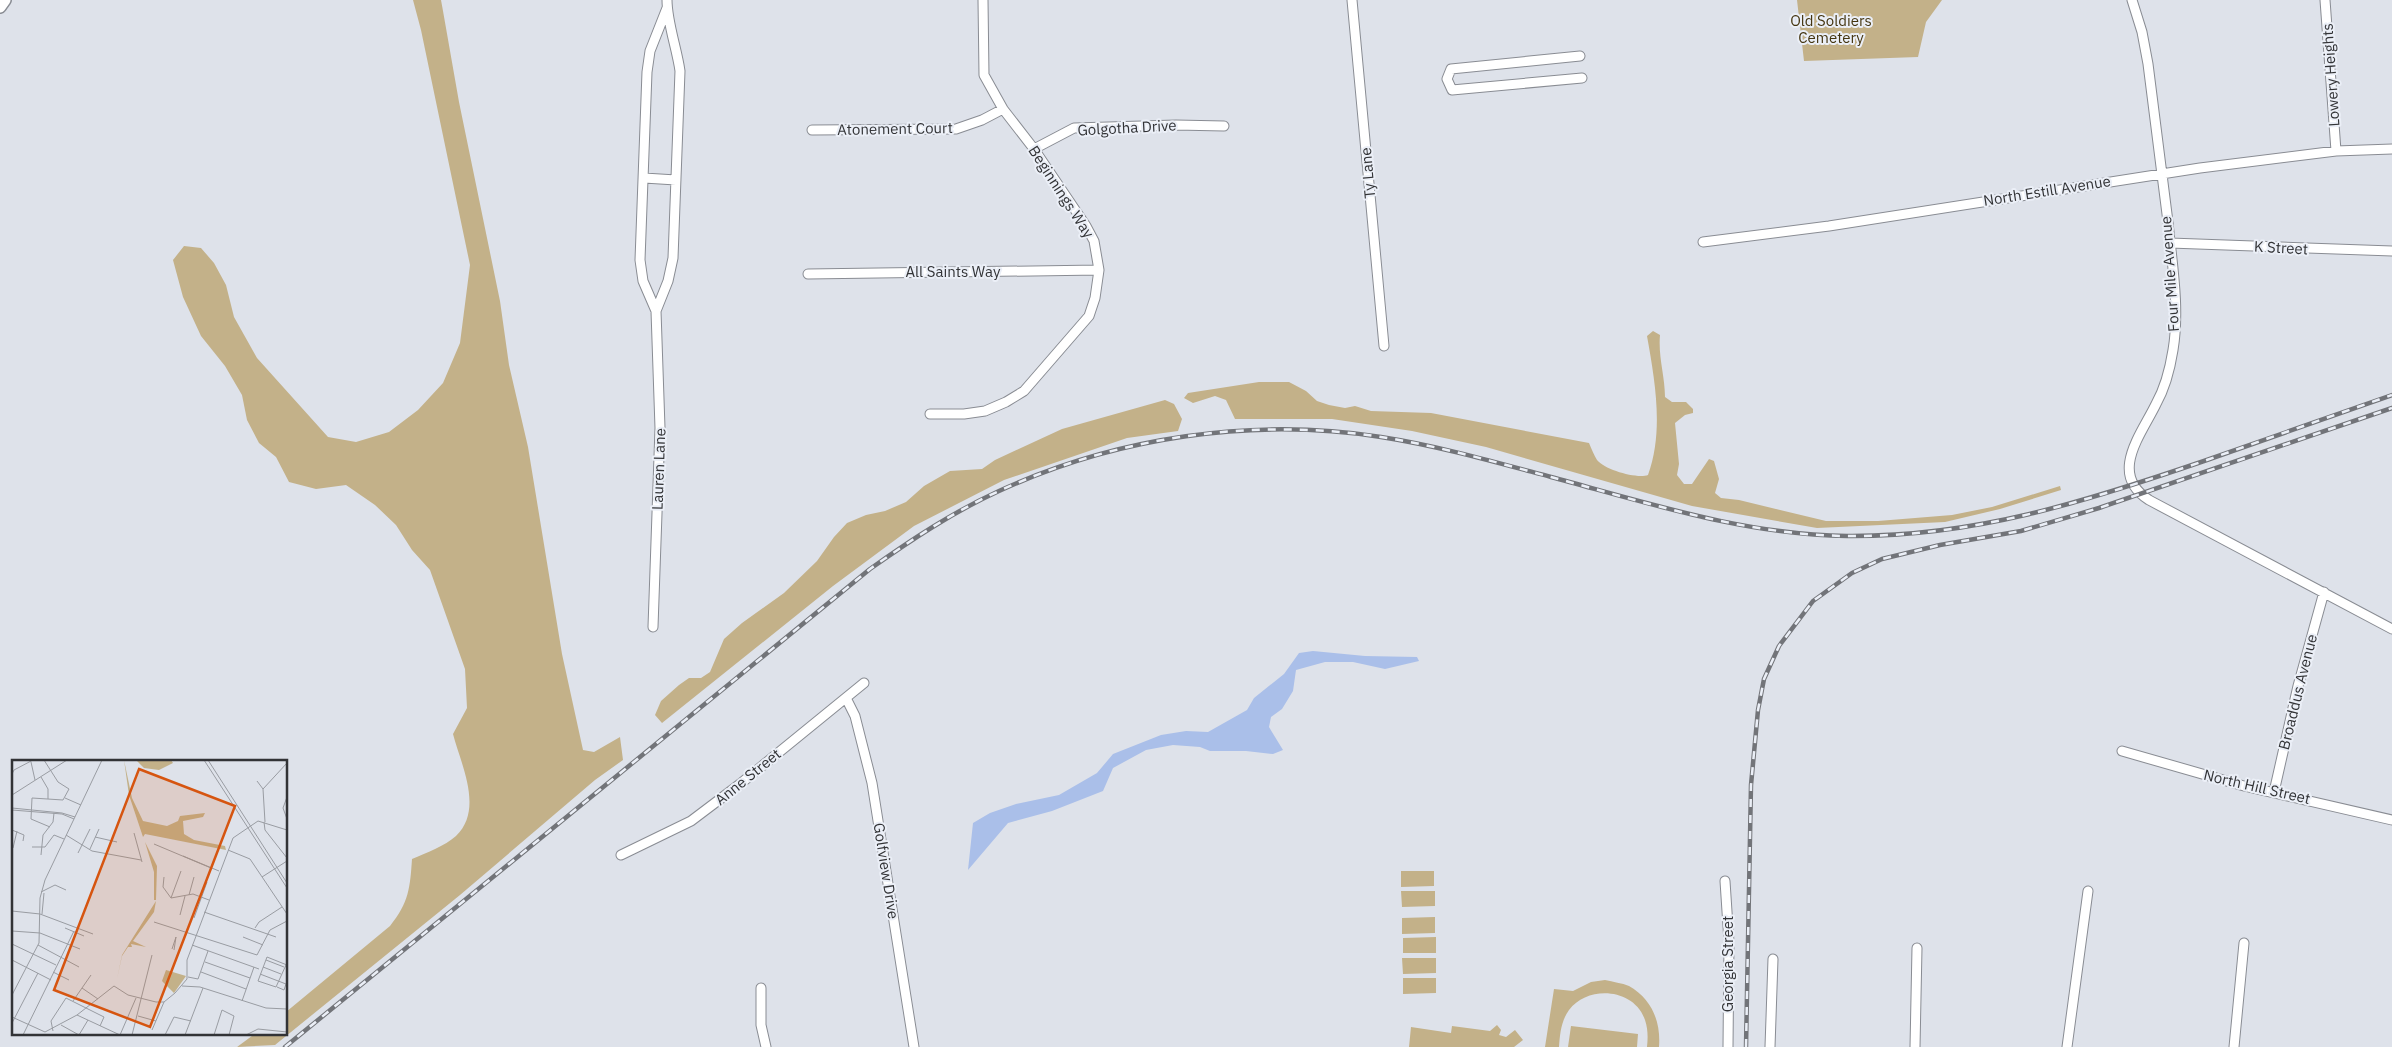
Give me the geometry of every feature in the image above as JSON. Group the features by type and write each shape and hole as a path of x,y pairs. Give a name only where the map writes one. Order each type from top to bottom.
{"main road":[{"path":"0,7 5,0"}],"street":[{"name":"Beginnings Way","path":"930,414 985,411 1006,402 1024,391 1089,316 1095,298 1099,270 1094,241 1086,226 1034,149 1003,109 984,75 983,0"},
{"name":"Ty Lane","path":"1352,0 1384,346"},
{"name":"Four Mile Avenue","path":"2132,0 2144,42 2162,174 2176,310 2173,352 2162,392 2132,449 2129,468 2134,485 2140,494 2149,500 2392,629"},
{"name":"Lowery Heights","path":"2325,0 2336,151"},
{"name":"Lauren Lane","path":"653,627 660,428 656,311 643,282 640,260 648,65 650,51 667,4"},
{"name":"Lauren Lane","path":"656,311 668,282 674,258 680,71 677,47 667,4"},
{"path":"1580,56 1451,68 1447,79 1452,90 1582,78"},
{"name":"Atonement Court","path":"812,130 956,129 982,120 1003,109"},
{"name":"Golgotha Drive","path":"1034,149 1074,128 1176,125 1224,126"},
{"name":"North Estill Avenue","path":"1703,242 1829,226 2044,190 2162,174 2336,151 2392,149"},
{"path":"644,178 676,180"},
{"name":"K Street","path":"2170,243 2392,251"},
{"name":"All Saints Way","path":"808,274 1099,270"},
{"name":"Broaddus Avenue","path":"2274,792 2298,686 2324,592"},
{"name":"Anne Street","path":"621,855 691,821 864,682"},
{"name":"Golfview Drive","path":"846,698 855,716 872,783 914,1047"},
{"name":"North Hill Street","path":"2122,751 2198,774 2392,820"},
{"name":"Georgia Street","path":"1725,882 1730,942 1728,1047"},
{"path":"2067,1047 2088,891"},
{"path":"2234,1047 2244,943"},
{"path":"1915,1047 1917,948"},
{"path":"1770,1047 1773,959"},
{"path":"761,988 761,1025 766,1047"}],"green space":[{"path":"413,0 441,0 459,102 500,301 509,365 528,447 562,654 583,750 594,752 620,737 623,760 595,780 460,895 275,1045 237,1047 255,1034 288,1034 288,1010 390,926 405,902 412,859 446,843 456,836 464,825 468,813 468,786 453,734 467,708 465,669 430,570 412,550 396,525 375,505 346,485 316,489 289,482 276,457 259,443 247,420 242,395 225,366 201,336 183,297 173,260 184,246 201,248 214,263 226,285 234,317 257,358 328,437 356,442 389,432 418,410 443,383 460,343 470,265 421,30"},
{"name":"Old Soldiers Cemetery","path":"1797,0 1942,0 1926,22 1918,57 1804,61"},
{"path":"1653,331 1660,335 1665,397 1672,402 1686,402 1693,409 1693,413 1685,415 1675,423 1679,464 1677,475 1684,484 1692,484 1709,459 1714,461 1719,479 1715,493 1721,498 1739,500 1826,521 1878,521 1952,515 1992,507 2060,486 2061,490 2000,509 1945,522 1817,528 1692,506 1486,447 1412,431 1332,419 1235,419 1226,400 1215,396 1193,403 1184,398 1188,393 1259,382 1289,382 1306,391 1317,401 1329,405 1345,408 1355,406 1371,411 1431,413 1589,443 1601,464 1621,473 1643,476 1648,475 1656,441 1655,388 1647,336"},
{"path":"1165,400 1174,404 1182,419 1178,431 1127,438 1004,480 914,526 833,586 662,723 655,715 661,701 679,685 689,678 701,678 710,672 724,639 742,623 784,593 817,561 834,537 847,523 906,502 924,486 950,471 982,469 995,460 1062,429"},
{"path":"1401,871 1434,871 1434,886 1401,887"},
{"path":"1401,891 1435,891 1435,906 1402,907"},
{"path":"1435,917 1435,933 1402,934 1402,918"},
{"path":"1436,937 1436,953 1403,953 1403,938"},
{"path":"1402,958 1436,958 1436,973 1403,974"},
{"path":"1403,978 1436,978 1436,993 1403,994"},
{"path":"1605,980 1629,986 1637,991 1649,1004 1656,1020 1659,1047 1647,1047 1648,1037 1645,1020 1639,1009 1631,1001 1621,996 1598,994 1577,1002 1569,1010 1560,1032 1559,1047 1545,1047 1554,989 1573,991 1591,982"},
{"path":"1497,1025 1501,1030 1499,1035 1506,1037 1515,1030 1523,1040 1514,1047 1409,1047 1411,1027 1451,1033 1452,1026 1490,1031"},
{"path":"1571,1026 1638,1034 1637,1047 1568,1047"}],"water":[{"path":"1313,651 1365,656 1417,657 1419,661 1385,669 1353,662 1325,662 1296,670 1293,691 1282,709 1271,717 1269,727 1283,750 1273,754 1246,751 1210,751 1200,747 1173,745 1146,750 1113,768 1103,791 1052,811 1008,823 968,870 973,823 990,813 1016,804 1059,795 1097,773 1113,754 1161,735 1186,731 1208,732 1247,710 1254,698 1284,674 1299,653"}],"railway":[{"path":"285,1047 870,569 933,527 982,499 1044,472 1090,457 1186,436 1284,429 1333,431 1381,437 1446,450 1661,507 1735,524 1809,534 1847,536 1894,535 1985,524 2072,503 2204,461 2392,395"},
{"path":"1746,1047 1751,785 1758,710 1764,679 1779,646 1813,601 1852,573 1882,559 1940,545 2021,531 2099,508 2392,408"}]}
